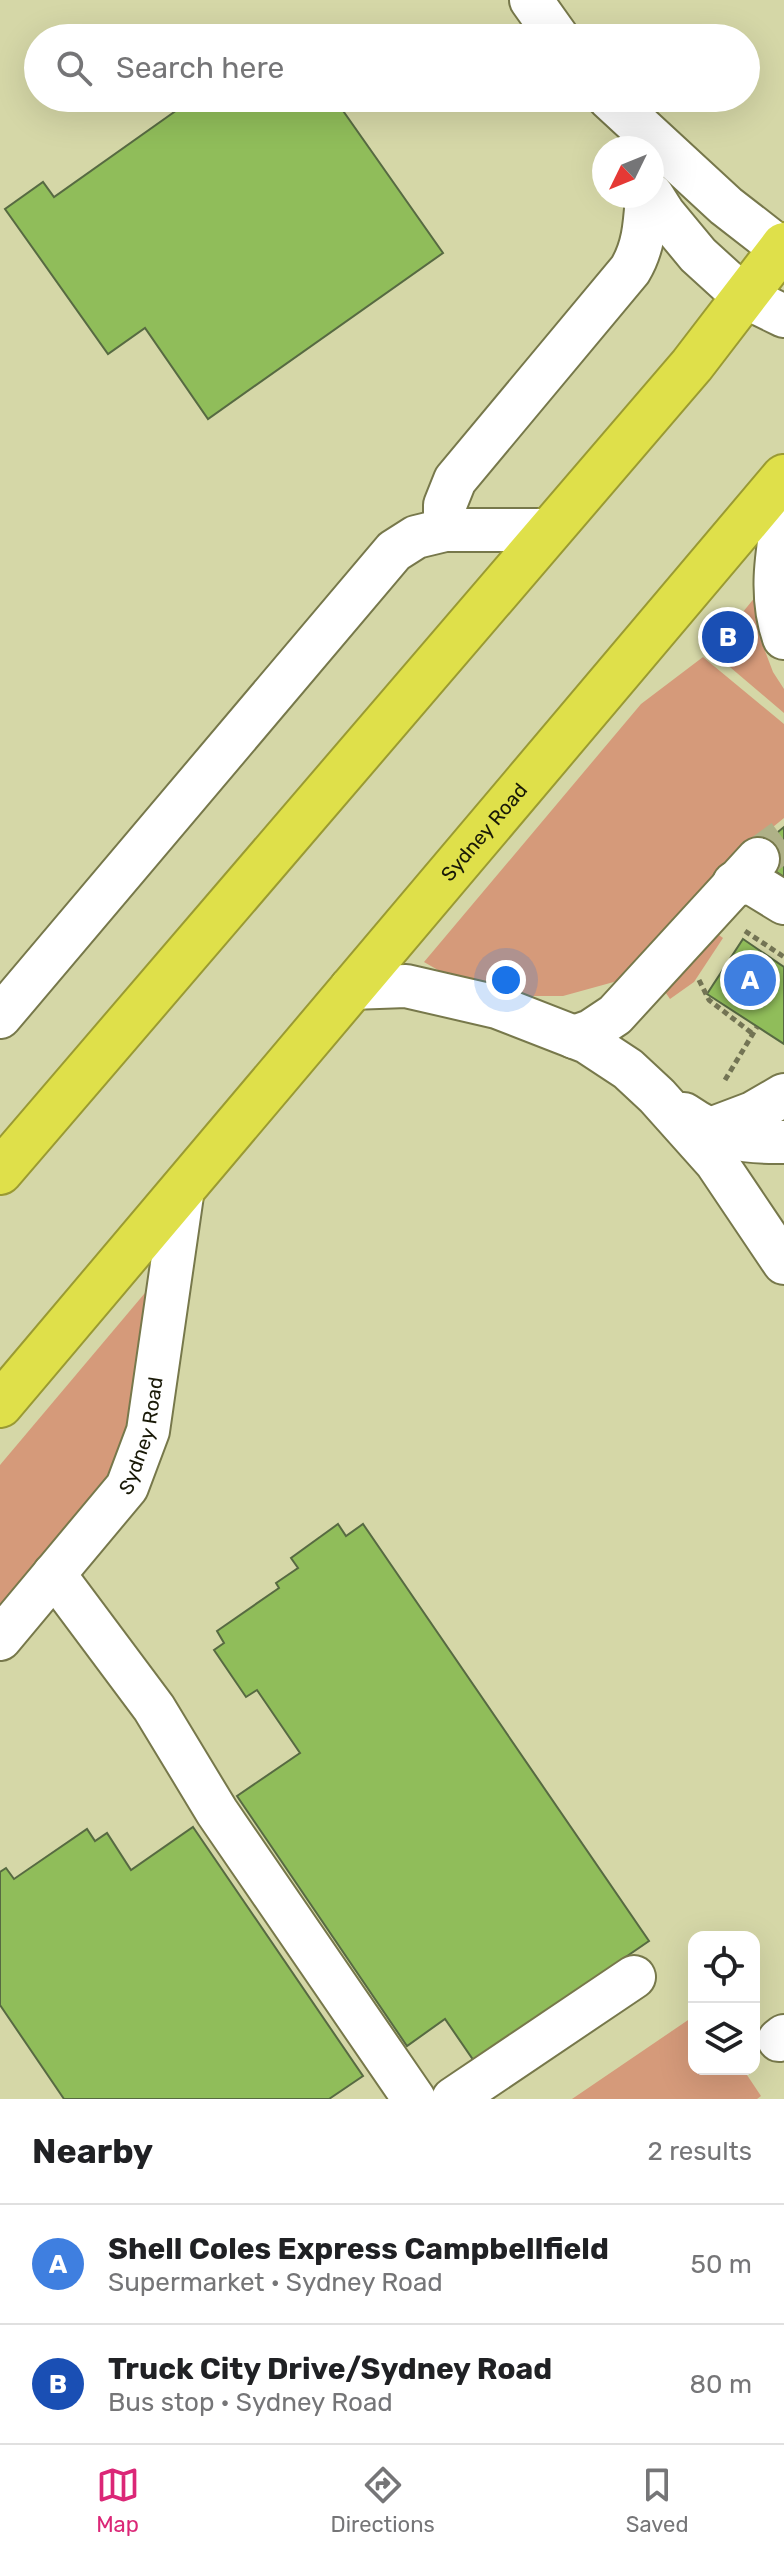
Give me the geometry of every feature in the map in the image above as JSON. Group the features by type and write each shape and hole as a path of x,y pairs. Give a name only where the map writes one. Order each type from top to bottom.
{"highway":[{"path":"0,1172 692,365 783,248"},
{"name":"Sydney Road","path":"0,1405 784,477"}],"street":[{"path":"531,0 548,24"},
{"path":"603,112 616,136"},
{"path":"624,112 726,206 783,248"},
{"path":"445,530 445,505 455,480 630,270 643,241 648,208"},
{"path":"659,208 698,255 743,296 784,316"},
{"path":"784,510 774,572 778,621 784,638"},
{"path":"0,1017 394,551 416,537 445,530 550,530"},
{"path":"574,1037 591,1031 615,1015 764,883"},
{"path":"351,988 406,986 497,1007 587,1042 628,1069 657,1096 716,1162 784,1263"},
{"path":"723,1135 784,1095"},
{"path":"657,1096 723,1135 750,1143 784,1142"},
{"path":"723,1135 770,1130 784,1123"},
{"name":"Sydney Road","path":"0,1639 127,1487 148,1431 183,1188"},
{"path":"54,1574 154,1708 217,1812 414,2099"},
{"path":"453,2099 634,1977"}],"path":[{"path":"735,925 784,957"},
{"path":"774,950 784,943"},
{"path":"706,969 699,980 709,1000 753,1034"},
{"path":"725,1080 757,1027"}],"shaded area":[{"path":"756,596 759,635 773,672 784,689 784,713 724,662 750,630 738,618"},
{"path":"703,657 784,724 784,818 756,841 621,980 563,996 508,996 457,981 424,962 641,704"},
{"path":"708,927 723,938 694,982 670,999 661,986"},
{"path":"150,1287 138,1400 111,1474 0,1607 0,1465"},
{"path":"688,2020 688,2075 747,2075 761,2096 757,2099 572,2099"}],"building":[{"path":"174,112 344,112 443,253 208,419 145,328 108,354 5,209 43,182 54,197"},
{"path":"784,827 784,877 750,855"},
{"path":"743,939 784,967 784,1044 707,994"},
{"path":"338,1524 346,1536 363,1524 649,1941 474,2061 445,2019 407,2046 237,1796 300,1753 257,1690 246,1697 214,1650 224,1643 217,1631 279,1588 276,1583 298,1568 291,1558"},
{"path":"193,1827 363,2076 329,2099 64,2099 0,2005 0,1872 6,1868 14,1879 87,1829 95,1841 107,1833 131,1870"}],"tunnel":[{"path":"758,859 784,840"}],"place":[{"name":"Truck City Drive/Sydney Road","path":"728,637"},
{"name":"Shell Coles Express Campbellfield","path":"750,980"}]}
